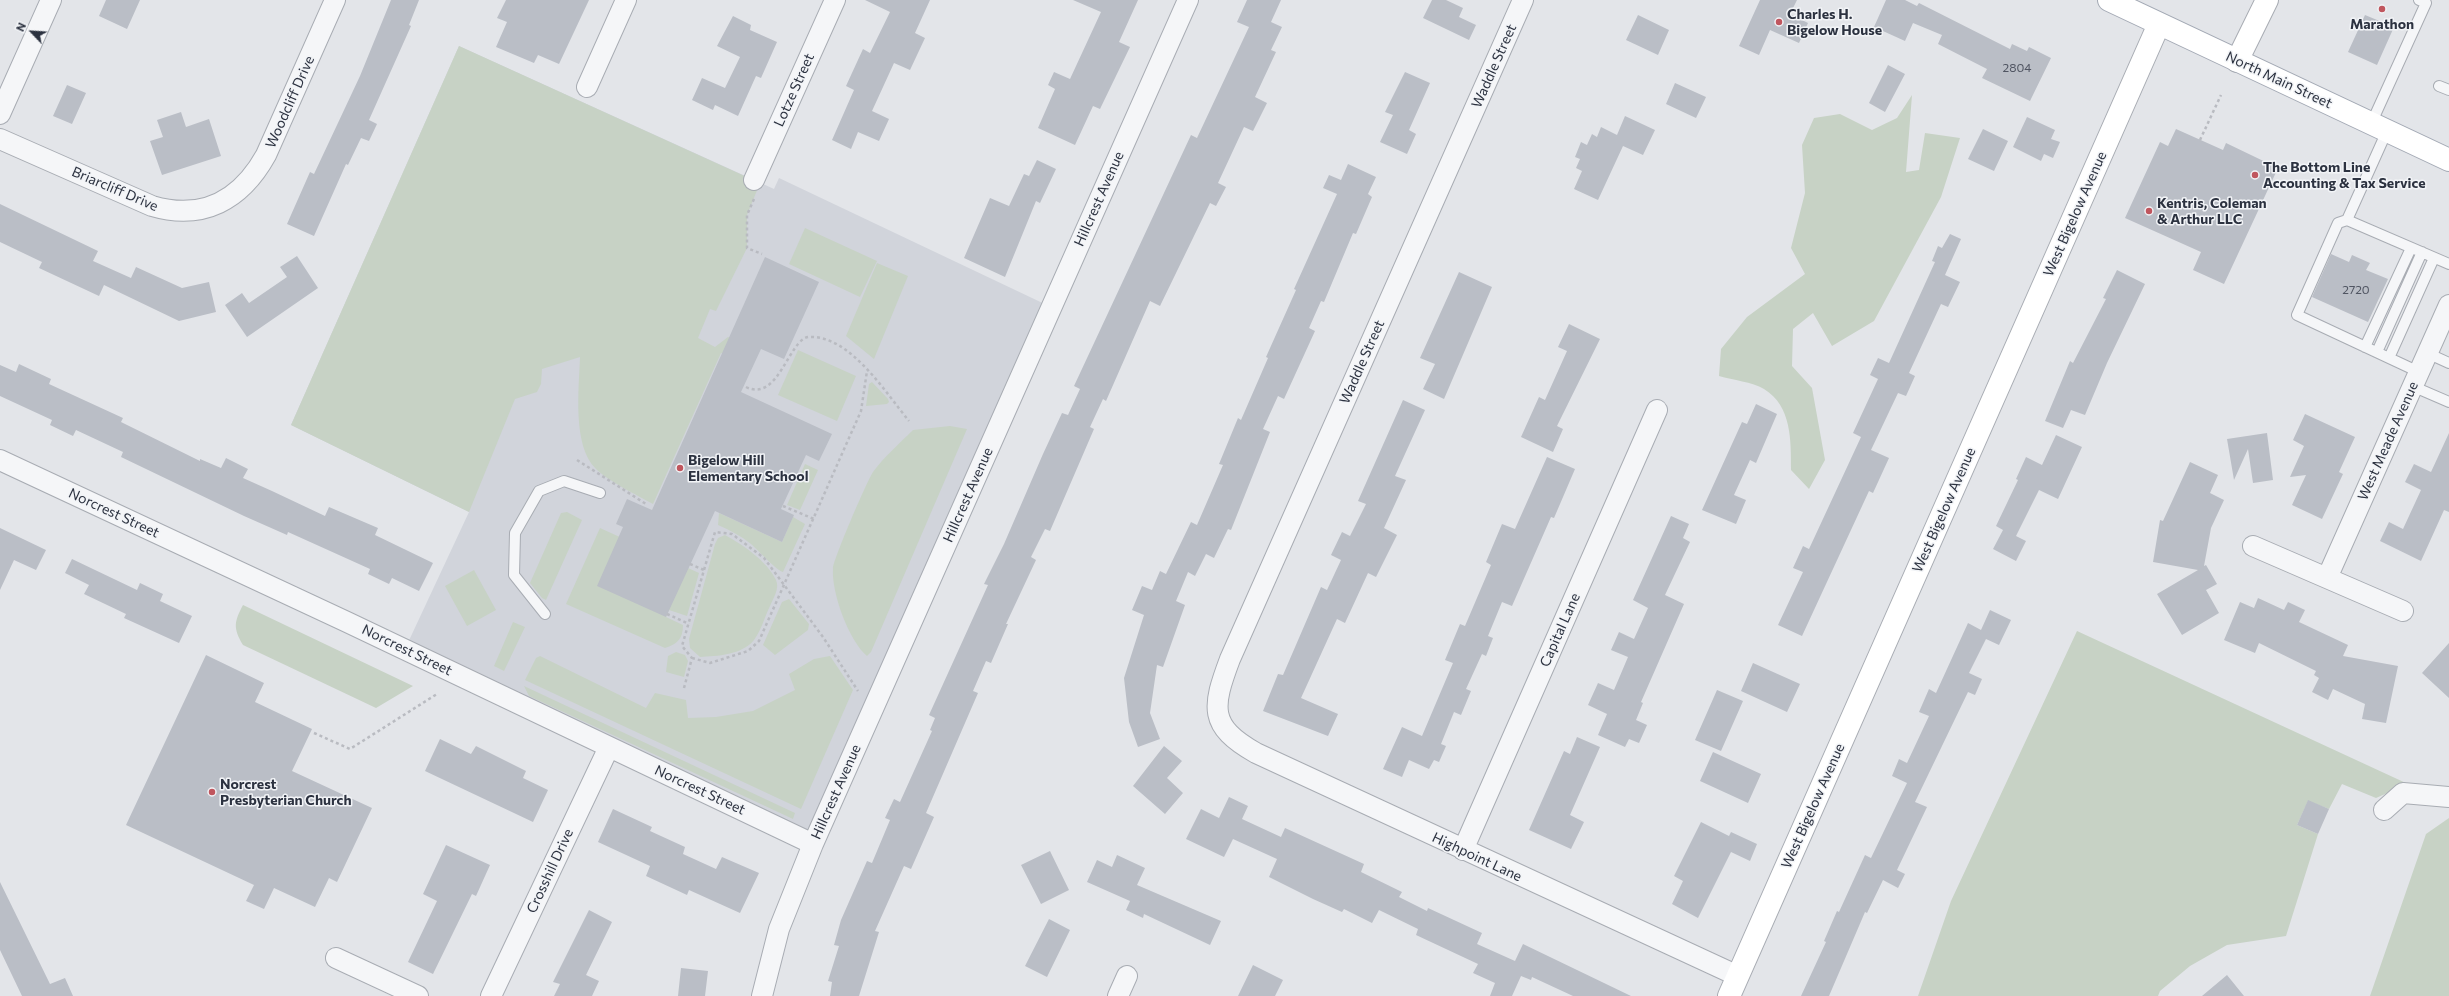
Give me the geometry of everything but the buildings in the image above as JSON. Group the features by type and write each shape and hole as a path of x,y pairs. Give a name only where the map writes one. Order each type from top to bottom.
{"main road":[{"name":"North Main Street","path":"2109,0 2449,160"},
{"path":"2237,61 2267,0"},
{"name":"West Bigelow Avenue","path":"1729,996 2159,24"}],"street":[{"path":"0,114 51,0"},
{"name":"Woodcliff Drive","path":"233,195 256,174 266,155 335,0"},
{"path":"587,87 626,0"},
{"name":"Lotze Street","path":"754,188 835,0"},
{"name":"Hillcrest Avenue","path":"762,996 779,930 813,844 1188,0"},
{"name":"Waddle Street","path":"1223,727 1217,714 1217,700 1230,659 1523,0"},
{"name":"Briarcliff Drive","path":"0,139 152,206 166,210 180,212 208,208 233,195"},
{"name":"West Meade Avenue","path":"2327,578 2449,305"},
{"name":"Capital Lane","path":"1462,850 1657,410"},
{"name":"Norcrest Street","path":"0,460 813,844"},
{"path":"2253,546 2403,611"},
{"name":"Highpoint Lane","path":"1223,727 1232,738 1256,753 1462,850 1738,976"},
{"name":"Crosshill Drive","path":"491,996 609,747"},
{"path":"2384,810 2403,793 2449,797"},
{"path":"336,958 418,996"},
{"path":"1118,996 1127,976"}],"lane":[{"path":"2347,220 2379,128 2426,3 2419,0"},
{"path":"2439,86 2449,90"},
{"path":"2449,264 2347,220 2338,223 2297,315 2389,358 2449,402"},
{"path":"2365,346 2411,248"},
{"path":"2377,352 2422,252"},
{"path":"2389,358 2434,258"},
{"path":"2427,353 2449,363"},
{"path":"545,614 514,575 515,533 539,491 564,481 600,493"}],"path":[{"path":"2200,140 2221,95"},
{"path":"754,188 747,215 747,248 762,254"},
{"path":"746,387 750,389 760,388 771,382 782,371 798,342 807,337 826,338 842,345 867,371 908,420"},
{"path":"858,691 823,637 784,587 764,558 753,548 732,534 715,532 682,646 692,658 710,663 748,651 760,641 784,587 814,519 861,410 867,371"},
{"path":"783,506 814,519"},
{"path":"690,564 704,570"},
{"path":"667,614 689,624"},
{"path":"684,688 692,658"},
{"path":"314,733 350,749 437,694"}],"shaded area":[{"name":"Bigelow Hill Elementary School","path":"459,46 774,189 779,178 1051,307 813,844 405,649 469,512 291,425"},
{"path":"459,46 760,183 747,215 747,248 716,311 710,309 698,338 715,347 728,337 752,347 744,363 721,353 653,504 601,474 588,459 580,432 578,400 580,357 542,369 541,384 537,392 515,399 469,512 291,425"},
{"path":"1912,95 1906,172 1919,170 1925,133 1960,138 1941,197 1874,321 1832,346 1813,313 1793,329 1792,366 1812,388 1825,460 1809,489 1791,470 1790,436 1785,414 1780,405 1773,396 1764,389 1748,383 1719,376 1721,349 1747,317 1805,274 1791,248 1805,193 1802,145 1814,118 1840,114 1872,130 1897,118"},
{"path":"805,228 877,261 860,297 789,264"},
{"path":"877,263 908,276 874,359 846,336"},
{"path":"798,350 856,376 837,421 778,395"},
{"path":"872,382 888,399 889,402 887,404 866,406 869,384"},
{"path":"950,426 967,429 871,652 867,656 860,649 842,615 833,578 835,561 870,478 882,461 913,430"},
{"path":"805,464 818,470 800,510 787,505"},
{"path":"567,512 582,520 546,600 542,598 530,583 561,513"},
{"path":"719,513 782,542 793,517 805,524 783,572 747,541 735,533 718,525"},
{"path":"600,528 699,573 687,616 669,610 666,617 683,625 682,634 673,645 665,648 566,604"},
{"path":"725,535 747,549 767,566 776,580 777,590 759,632 749,645 729,654 700,657 690,648 689,639 715,544 718,538"},
{"path":"474,570 496,610 467,626 445,586"},
{"path":"789,599 809,624 808,630 775,655 763,645 782,602"},
{"path":"243,605 413,686 376,708 243,645 236,629 236,621"},
{"path":"513,622 525,627 504,671 494,666"},
{"path":"2077,631 2408,784 2376,798 2342,784 2329,809 2308,801 2297,825 2318,834 2286,936 2227,945 2190,966 2160,991 2158,996 1918,996 1951,901"},
{"path":"676,652 685,655 688,661 684,677 666,672 668,656"},
{"path":"540,656 646,708 655,693 686,700 688,718 716,717 753,711 795,690 789,674 814,659 830,656 853,690 801,809 525,680 536,658"},
{"path":"524,686 795,813 793,819 529,696"},
{"path":"2449,818 2449,996 2370,996 2426,834"}],"place":[{"name":"Marathon","path":"2382,9"},
{"name":"Charles H. Bigelow House","path":"1779,22"},
{"name":"The Bottom Line Accounting & Tax Service","path":"2255,175"},
{"name":"Kentris, Coleman & Arthur LLC","path":"2149,211"},
{"name":"Bigelow Hill Elementary School","path":"680,468"},
{"name":"Norcrest Presbyterian Church","path":"212,792"}]}
